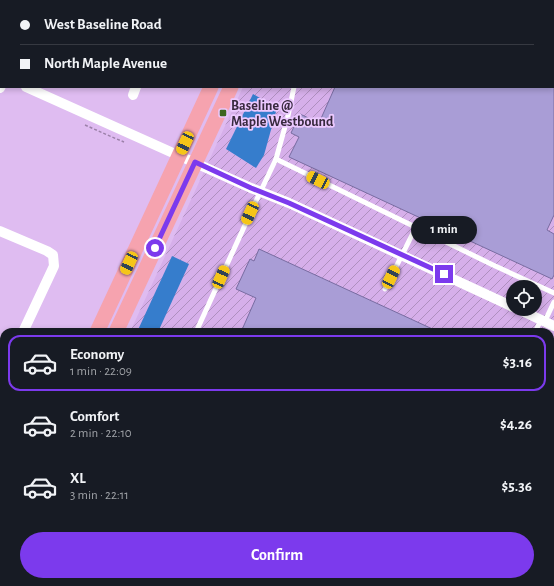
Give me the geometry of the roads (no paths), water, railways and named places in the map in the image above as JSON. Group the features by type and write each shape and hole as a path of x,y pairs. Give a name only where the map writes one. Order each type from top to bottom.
{"main road":[{"path":"99,328 211,88"},
{"path":"118,328 231,88"}],"street":[{"path":"28,88 260,192 289,203 506,304"},
{"path":"0,232 47,251 53,255 54,266 24,328"},
{"path":"533,316 546,322"}],"lane":[{"path":"198,328 276,159 294,88"},
{"path":"276,159 493,265 554,293"},
{"path":"386,289 416,227"},
{"path":"546,322 554,302"}],"water":[{"path":"253,94 277,108 264,155 256,168 226,149"},
{"path":"172,256 189,264 160,328 139,328"}],"place":[{"name":"Baseline @ Maple Westbound","path":"223,113"}]}
